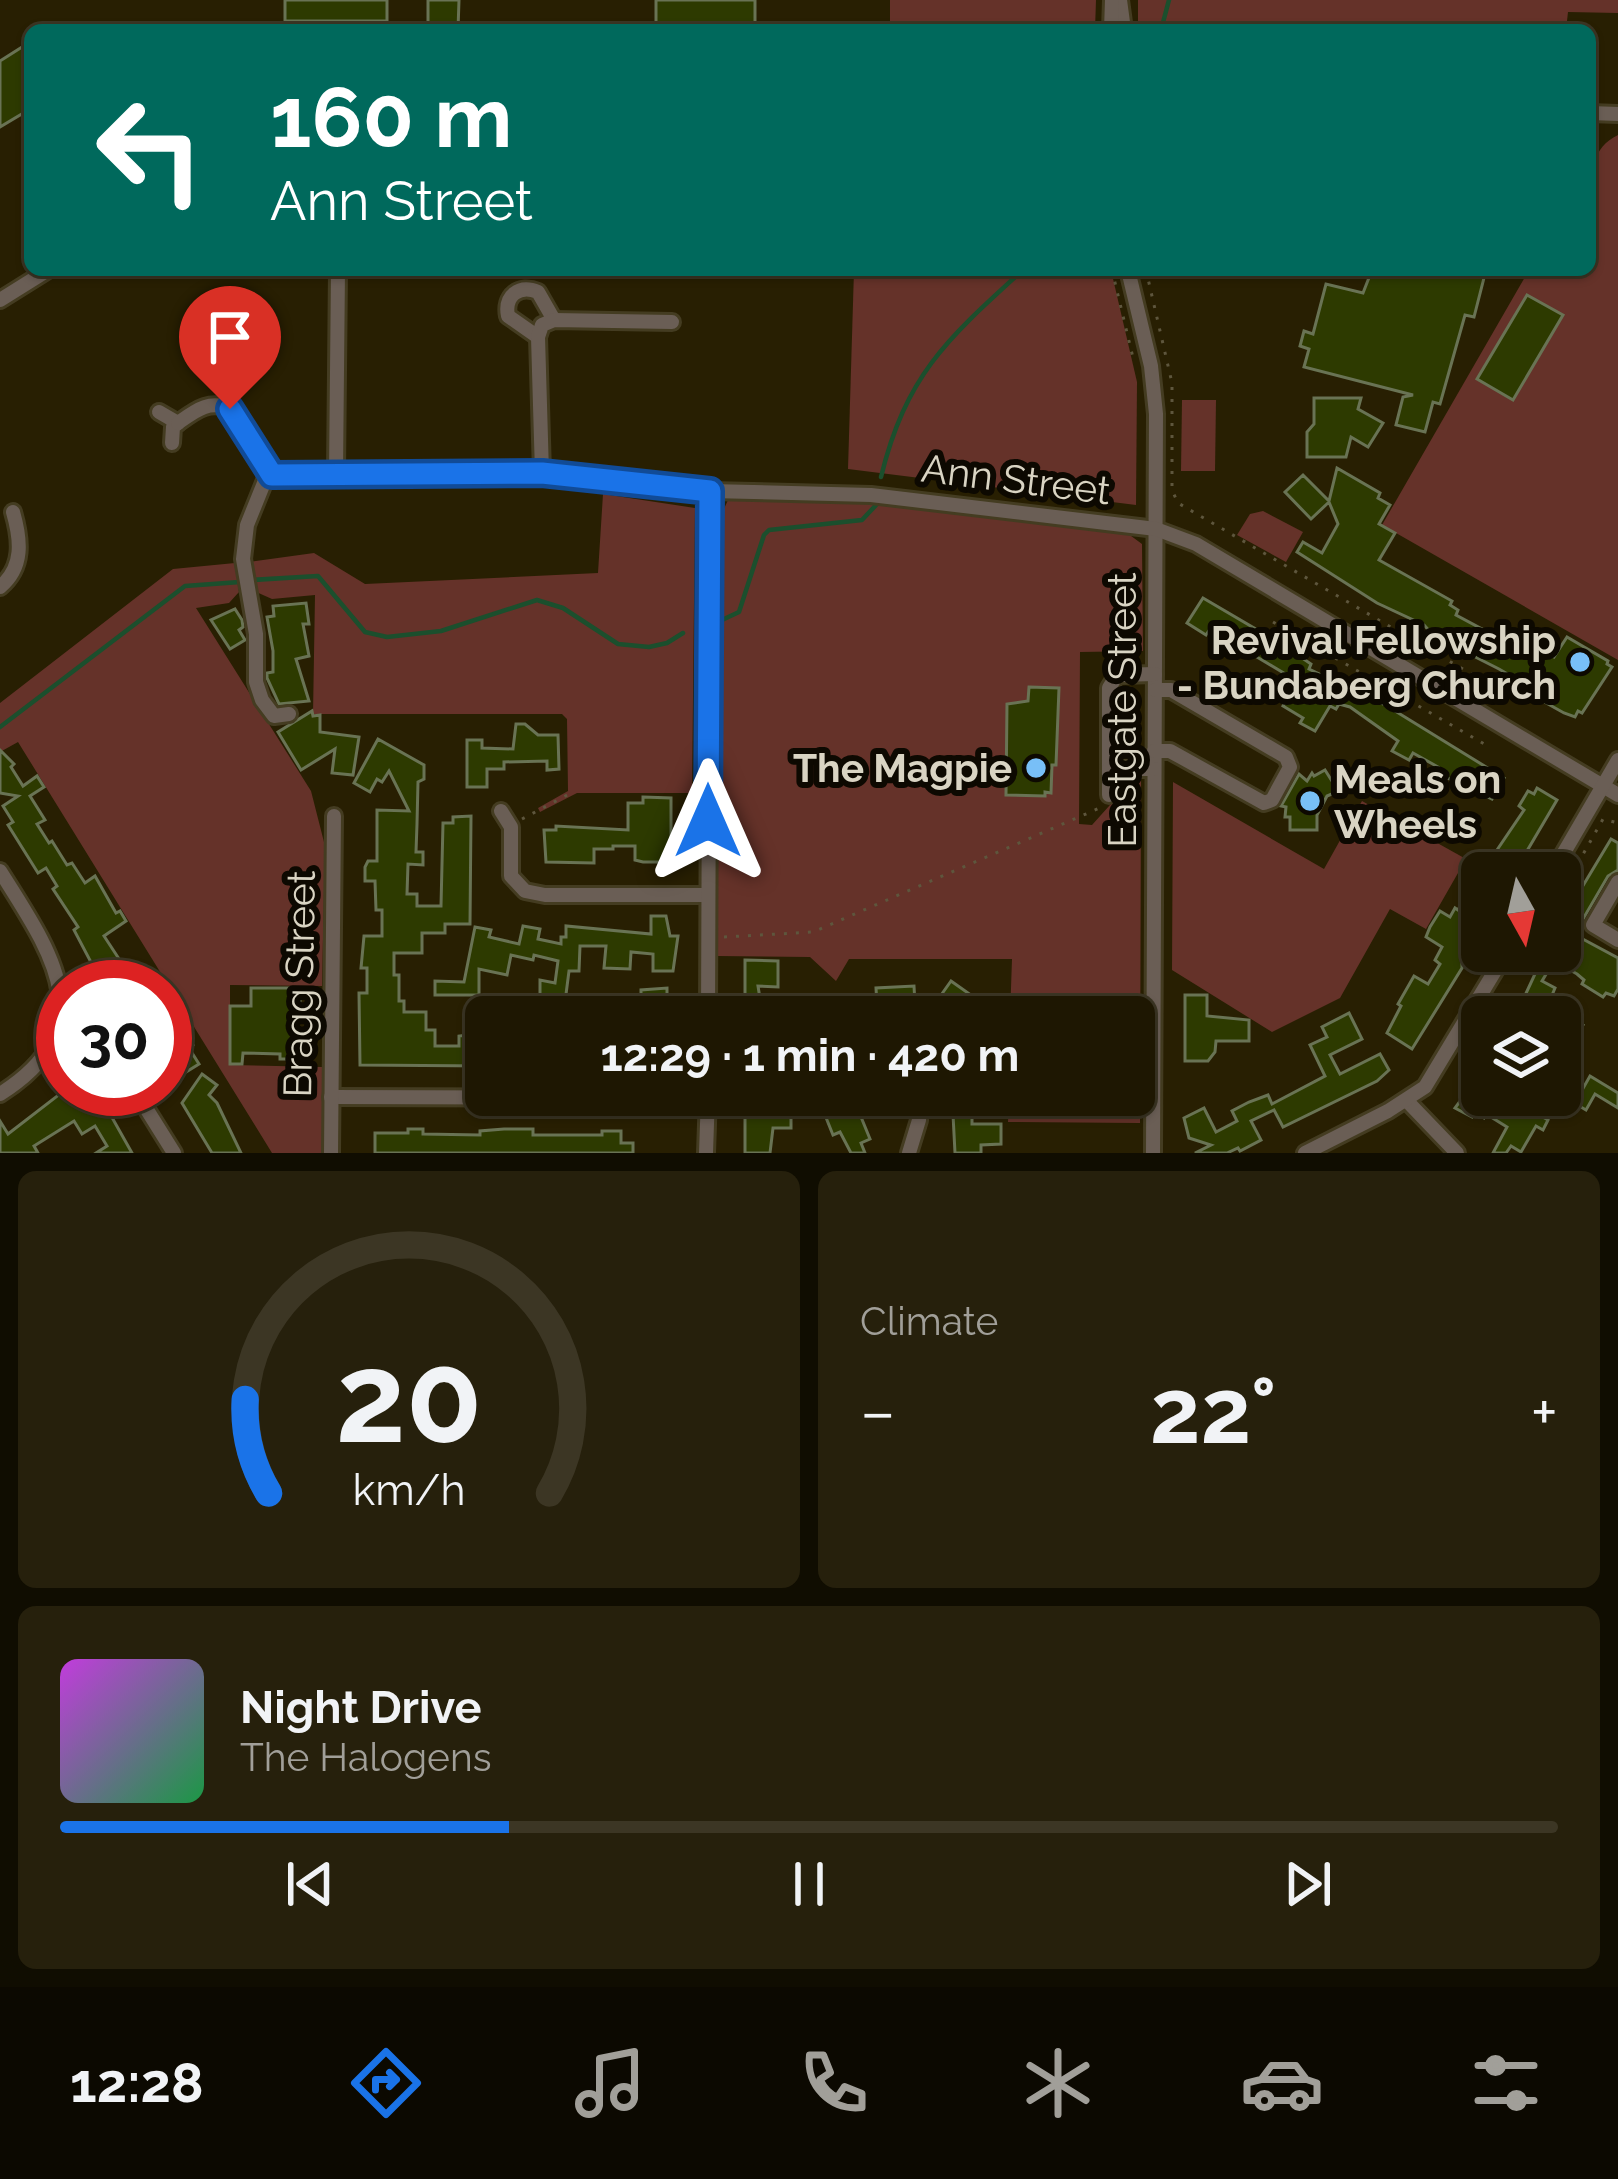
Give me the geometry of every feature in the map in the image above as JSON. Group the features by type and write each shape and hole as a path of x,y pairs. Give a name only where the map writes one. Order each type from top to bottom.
{"street":[{"path":"2,294 36,276"},
{"path":"336,472 338,276"},
{"name":"Eastgate Street","path":"1129,276 1156,392 1153,1153"},
{"path":"538,337 508,316 510,297 520,289 538,292 554,320"},
{"path":"542,473 538,337 542,326 554,320 672,322"},
{"path":"172,443 172,429 178,423 205,406 219,404 230,409 272,475 258,490 243,569 256,634 258,687 272,714 289,714"},
{"path":"160,412 178,423"},
{"name":"Ann Street","path":"272,475 542,473 710,491 871,495 1156,529 1196,544 1618,795"},
{"path":"708,996 710,491"},
{"path":"0,587 19,558 13,512"},
{"path":"1108,795 1111,682 1117,675 1171,690 1286,758 1290,767 1272,800 1264,803 1170,751 1154,751"},
{"path":"1564,852 1618,760"},
{"path":"1109,769 1154,769"},
{"name":"Bragg Street","path":"331,1153 334,816"},
{"path":"506,818 511,875 525,891 708,895"},
{"path":"0,871 51,960"},
{"path":"1618,882 1612,905 1593,926 1618,940"},
{"path":"0,903 15,894"},
{"path":"1306,1153 1407,1101 1432,1078 1495,972"},
{"path":"0,1094 36,1068"},
{"path":"331,1097 465,1097"},
{"path":"1407,1101 1457,1153"},
{"path":"151,1116 174,1153"},
{"path":"706,1153 707,1116"},
{"path":"909,1153 919,1116"}],"path":[{"path":"1113,276 1134,362"},
{"path":"1147,276 1172,383 1172,490 1178,503 1516,700"},
{"path":"1274,622 1486,745"},
{"path":"506,818 573,792"},
{"path":"709,937 813,932 1093,814 1108,795"},
{"path":"1581,858 1603,819 1618,823"}],"shaded area":[{"path":"890,0 1096,0 1095,24 890,24"},
{"path":"1138,0 1618,0 1618,13 1568,12 1567,24 1138,24"},
{"path":"1618,135 1618,660 1382,525 1526,276 1596,276 1596,157"},
{"path":"854,276 1112,276 1137,382 1136,505 848,469"},
{"path":"1182,400 1216,400 1215,471 1181,471"},
{"path":"603,494 695,508 692,793 577,793 540,812 538,808 568,791 567,719 562,714 313,714 315,595 272,599 252,590 249,562 314,553 365,584 598,573"},
{"path":"728,500 859,500 1123,530 1142,544 1143,651 1080,652 1079,824 1092,825 1136,776 1141,777 1140,996 1011,996 1012,959 849,959 836,981 810,957 717,956 718,522"},
{"path":"1263,511 1303,532 1286,562 1237,535 1250,514"},
{"path":"235,563 239,592 229,603 196,608 311,791 325,846 322,986 230,985 230,1065 322,1067 322,1153 272,1153 192,1024 192,960 153,960 18,742 0,752 0,703 173,569"},
{"path":"1173,782 1324,869 1362,801 1461,856 1461,868 1426,929 1390,909 1340,998 1272,1032 1172,970"},
{"path":"1008,1116 1140,1116 1140,1123 1008,1122"}],"building":[{"path":"285,0 387,0 387,21 285,21"},
{"path":"428,0 459,0 458,24 428,24"},
{"path":"656,0 755,0 755,24 656,24"},
{"path":"24,46 24,113 0,127 0,61"},
{"path":"1370,276 1484,276 1474,317 1465,315 1440,404 1433,402 1425,432 1396,425 1403,397 1413,395 1304,367 1309,349 1300,346 1304,331 1313,334 1326,284 1363,293"},
{"path":"1527,295 1563,315 1513,400 1477,379"},
{"path":"1314,398 1361,398 1358,409 1383,423 1368,447 1351,437 1346,457 1307,457"},
{"path":"1337,468 1380,493 1378,498 1390,505 1379,524 1395,533 1379,560 1452,601 1456,615 1540,660 1545,652 1554,657 1567,637 1608,661 1612,667 1582,713 1578,711 1575,717 1564,713 1525,691 1528,686 1377,603 1297,552 1303,542 1322,553 1338,524 1329,502 1311,519 1285,492 1303,475 1329,501"},
{"path":"1203,598 1283,645 1311,664 1309,669 1387,706 1504,778 1492,799 1435,772 1438,767 1413,753 1409,760 1392,751 1398,741 1350,707 1330,706 1315,731 1300,723 1303,718 1283,706 1293,687 1283,681 1287,675 1210,629 1206,635 1187,623"},
{"path":"306,603 309,624 303,624 309,656 296,659 309,701 279,704 267,678 273,672 273,651 267,617 274,616 273,606"},
{"path":"235,609 245,640 230,649 211,620"},
{"path":"1029,687 1059,688 1051,793 1006,795 1007,704 1028,701"},
{"path":"312,711 313,716 320,715 320,732 359,737 353,775 332,773 335,749 301,770 278,732"},
{"path":"516,724 525,724 538,735 558,735 559,769 547,770 547,761 504,762 504,769 487,769 487,787 467,787 467,740 482,740 482,748 513,749"},
{"path":"378,739 424,765 424,779 418,782 416,852 423,852 423,865 408,864 407,894 417,894 417,906 441,906 443,823 471,816 470,924 445,924 445,933 422,933 422,953 394,953 394,975 399,975 404,1012 426,1012 426,1030 435,1030 435,1046 459,1046 459,1036 465,1035 465,1066 360,1065 359,993 367,993 367,968 361,968 364,936 382,936 375,881 365,881 365,867 368,861 377,861 377,810 409,811 389,771 370,792 354,783"},
{"path":"0,750 14,764 11,767 23,786 37,776 44,787 30,796 45,820 37,824 49,843 67,865 72,863 85,883 95,876 116,913 120,911 126,921 104,936 120,960 90,960 74,930 78,927 53,889 57,886 46,868 38,873 8,825 13,822 3,806 18,796 0,793"},
{"name":"Meals on Wheels","path":"1325,770 1344,789 1327,796 1317,815 1317,830 1290,830 1290,817 1285,817 1286,807 1281,806 1299,774 1307,781 1312,773"},
{"path":"1537,788 1557,800 1526,852 1497,850 1524,810 1519,806 1528,791 1534,794"},
{"path":"643,797 671,798 671,844 677,844 677,862 635,860 635,846 613,846 594,849 594,863 546,862 544,830 556,830 556,826 628,830 628,803 643,803"},
{"path":"1611,839 1618,843 1618,870 1608,876 1581,928 1581,889"},
{"path":"1461,905 1461,970 1412,1049 1387,1033 1414,976 1428,984 1440,964 1435,960 1442,947 1426,937 1430,927 1440,911 1450,917"},
{"path":"651,916 666,916 670,936 678,936 673,971 653,971 653,954 631,952 630,969 604,968 606,946 580,946 579,971 569,971 566,996 540,996 540,980 555,983 558,961 534,955 533,960 511,955 507,975 479,969 479,995 435,995 435,981 464,982 475,927 491,930 489,937 519,944 523,926 540,929 538,939 561,944 566,926 651,934"},
{"path":"1581,938 1618,958 1614,996 1606,993 1603,997 1582,984 1573,972 1581,972"},
{"path":"745,960 778,961 778,987 758,986 760,996 745,996"},
{"path":"1536,972 1547,972 1542,981 1555,988 1552,996 1525,996"},
{"path":"951,981 972,996 940,996"},
{"path":"914,986 915,996 876,996 876,988"},
{"path":"251,988 300,988 300,1004 293,1009 292,1029 298,1041 295,1059 243,1053 242,1064 230,1064 230,1006 251,1006"},
{"path":"667,988 667,996 641,996 641,990"},
{"path":"1185,995 1207,995 1207,1016 1249,1020 1249,1041 1216,1041 1208,1061 1185,1061"},
{"path":"1349,1013 1362,1039 1330,1055 1340,1074 1380,1054 1389,1070 1377,1081 1283,1127 1274,1110 1251,1121 1261,1140 1240,1151 1195,1153 1211,1145 1189,1138 1184,1118 1204,1108 1216,1132 1237,1121 1232,1111 1249,1102 1268,1095 1272,1104 1325,1076 1310,1045 1327,1037 1322,1027"},
{"path":"202,1074 217,1085 209,1095 241,1153 212,1153 190,1116 192,1088"},
{"path":"1590,1076 1618,1093 1618,1108 1595,1094 1586,1110 1581,1107 1581,1092"},
{"path":"36,1112 111,1116 132,1153 96,1153 107,1146 95,1126 82,1134 74,1121 34,1146 38,1153 0,1153 0,1121 8,1134"},
{"path":"791,1116 791,1128 773,1128 770,1153 745,1153 745,1117 739,1117"},
{"path":"825,1116 861,1116 870,1139 861,1143 865,1153 851,1153 840,1132 833,1135"},
{"path":"953,1116 972,1116 972,1124 1001,1124 1001,1144 981,1145 981,1153 955,1153"},
{"path":"1489,1116 1548,1120 1543,1130 1536,1126 1521,1152 1511,1146 1506,1153 1493,1153 1507,1127"},
{"path":"408,1129 423,1129 423,1134 480,1135 480,1131 504,1129 533,1129 533,1135 621,1131 621,1143 633,1143 633,1153 375,1153 375,1133 408,1133"}],"waterway":[{"path":"1163,24 1169,0"},
{"path":"881,477 903,411 933,361 1016,276"},
{"path":"722,620 739,612 769,530 862,520 877,504"},
{"path":"252,580 318,576 365,632 387,637 441,631 537,600 563,608 618,644 649,647 683,633"},
{"path":"0,727 185,586 240,582"}],"place":[{"name":"Revival Fellowship - Bundaberg Church","path":"1580,662"},
{"name":"The Magpie","path":"1036,768"},
{"name":"Meals on Wheels","path":"1310,801"}],"route":[{"path":"230,409 272,475 542,473 710,491 708,821"}]}
